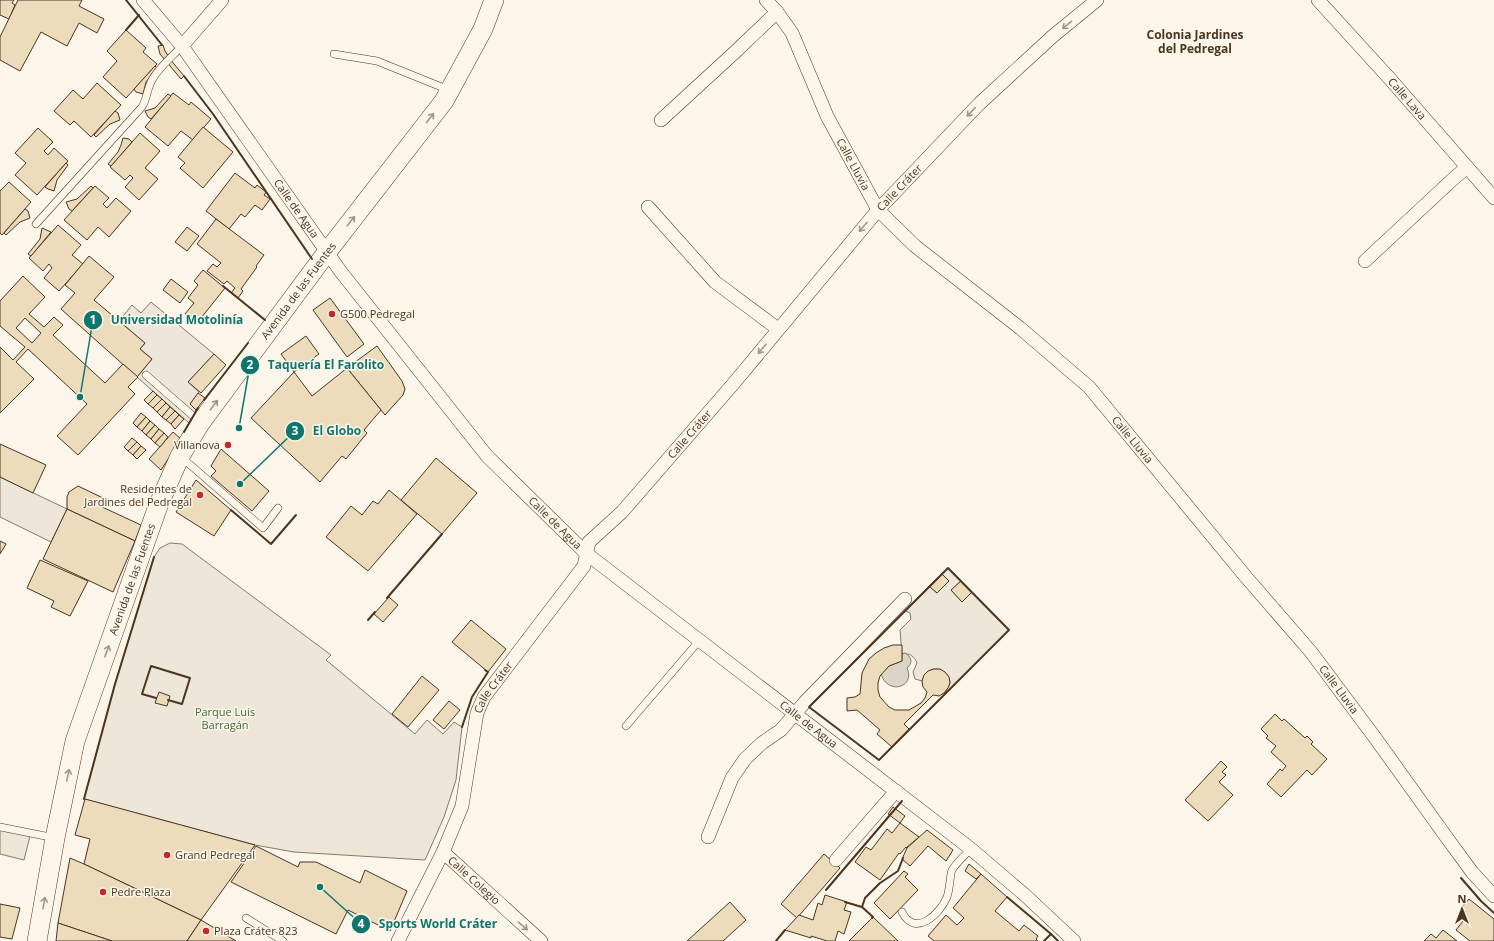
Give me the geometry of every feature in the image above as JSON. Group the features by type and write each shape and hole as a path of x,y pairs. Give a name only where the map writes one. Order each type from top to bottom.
{"street":[{"name":"Calle de Agua","path":"143,0 182,46 341,272 487,456 587,554 971,849 1026,896 1074,941"},
{"path":"182,46 222,0"},
{"name":"Avenida de las Fuentes","path":"37,941 54,838 75,741 158,506 180,456 201,422 327,252 444,101 483,29 494,0"},
{"name":"Calle Lluvia","path":"766,0 777,12 792,33 827,116 878,210 915,246 1020,328 1089,387 1246,577 1311,652 1472,872 1494,896"},
{"name":"Calle Cráter","path":"398,941 443,852 462,806 477,713 484,698 584,566 589,542 622,512 878,210 979,104 1053,36 1097,0"},
{"name":"Calle Lava","path":"1318,0 1494,198"},
{"path":"661,120 777,12"},
{"path":"1365,261 1468,167"},
{"path":"648,207 715,282 778,329"},
{"path":"708,837 732,778 738,768 753,750 781,730 905,599"},
{"path":"836,860 896,791"},
{"name":"Calle Colegio","path":"443,852 541,941"}],"lane":[{"path":"36,224 142,107 145,102 148,87 157,73 182,46"},
{"path":"334,54 377,61 450,90"},
{"path":"146,375 201,422"},
{"path":"180,456 263,528 278,508"},
{"path":"626,726 699,640"},
{"path":"0,827 54,838"},
{"path":"902,912 911,922 920,923 929,919 936,913 947,898 952,871 971,849"},
{"path":"246,918 283,941"}],"green space":[{"path":"0,477 67,509 51,542 0,517"},
{"name":"Parque Luis Barragán","path":"170,543 182,544 331,655 326,660 415,734 427,720 443,734 454,722 462,727 456,780 444,817 425,860 294,852 255,845 84,799 115,684 154,557 160,548"},
{"path":"948,568 961,581 951,590 962,602 972,592 1009,630 945,694 950,683 948,676 943,671 932,669 927,673 922,681 915,679 913,672 917,663 915,658 907,654 902,654 900,630 911,619 910,613 905,611 929,586 937,593 949,581 942,574"},
{"path":"0,829 30,836 24,860 0,854"}],"shaded area":[{"path":"151,302 214,354 188,382 199,392 190,404 196,410 189,423 137,377 152,359 140,349 145,343 119,321 132,305 141,313"},
{"path":"905,653 911,660 907,668 909,675 908,680 900,686 894,687 889,685 884,681 881,674 889,666 902,661 902,654"}],"building":[{"path":"0,0 14,0 12,3 15,5 9,19 0,15"},
{"path":"18,0 82,0 79,6 104,19 97,33 79,23 67,46 41,32 20,71 0,60 0,37"},
{"path":"126,30 146,48 143,52 157,64 126,98 103,77 117,61 107,51"},
{"path":"163,45 170,59 184,76 181,79 160,54 158,46"},
{"path":"155,66 157,68 146,82 143,94 136,92 134,89"},
{"path":"97,83 121,105 91,137 74,121 70,125 54,111 73,90 83,99"},
{"path":"173,93 189,105 191,102 211,119 193,140 181,131 168,146 145,127"},
{"path":"168,94 171,96 151,119 148,117 145,111 155,108"},
{"path":"115,111 118,113 120,120 110,124 96,137 94,135"},
{"path":"203,127 233,152 203,188 180,168 185,163 178,157"},
{"path":"38,128 53,142 44,151 48,155 54,148 68,161 37,195 15,175 26,163 15,153"},
{"path":"140,133 160,151 145,168 158,179 139,200 125,187 133,178 130,175 125,180 110,167"},
{"path":"123,138 129,139 132,142 111,166 108,164 118,152"},
{"path":"66,163 68,165 57,180 54,191 45,187"},
{"path":"235,173 255,188 257,185 266,192 264,195 270,199 262,210 255,205 245,217 241,214 229,229 206,211"},
{"path":"9,182 31,202 2,235 0,233 0,191"},
{"path":"91,186 93,188 72,211 69,209 66,202 77,199"},
{"path":"95,186 109,198 103,204 107,208 116,198 131,211 109,237 98,227 87,240 64,220"},
{"path":"25,209 28,211 30,218 20,222 6,235 4,233"},
{"path":"216,219 264,255 241,289 243,291 238,298 231,293 235,288 227,281 224,284 207,271 213,264 217,267 221,263 197,244"},
{"path":"58,225 81,245 72,255 83,264 59,291 44,278 52,268 49,264 43,271 29,258"},
{"path":"187,227 199,236 187,251 175,242"},
{"path":"42,228 51,232 31,256 28,254 40,239"},
{"path":"89,256 114,277 94,300 145,343 140,349 152,359 137,377 61,309 75,293 65,285"},
{"path":"203,270 225,288 197,323 185,314 194,303 188,298 198,285 194,281"},
{"path":"23,276 45,297 29,314 44,327 54,317 63,325 53,335 105,383 123,364 138,377 128,387 135,394 78,455 57,436 87,404 28,349 16,362 34,379 0,413 0,347 13,360 25,347 0,326 0,301","holes":["25,318 41,333 32,343 16,328"]},
{"path":"171,279 188,292 180,303 163,290"},
{"path":"330,298 364,344 347,357 313,310"},
{"path":"306,336 319,354 294,372 281,354"},
{"path":"377,346 402,381 405,389 403,395 385,415 347,368"},
{"path":"214,354 226,365 201,393 188,382"},
{"path":"347,368 381,410 364,430 367,433 346,459 342,456 320,482 251,418 294,372 312,396"},
{"path":"153,391 157,395 148,404 144,400"},
{"path":"198,393 205,398 196,410 190,404"},
{"path":"157,395 162,399 153,408 148,404"},
{"path":"162,399 166,403 157,412 153,408"},
{"path":"166,403 170,407 162,417 157,412"},
{"path":"170,407 175,411 166,420 162,417"},
{"path":"175,411 179,415 171,424 166,420"},
{"path":"141,413 146,417 137,427 133,423"},
{"path":"179,415 184,419 175,429 171,424"},
{"path":"146,417 150,421 142,431 137,427"},
{"path":"150,421 155,425 146,435 142,431"},
{"path":"155,425 159,429 151,439 146,435"},
{"path":"159,429 164,433 155,443 151,439"},
{"path":"173,432 181,439 161,470 149,459"},
{"path":"164,433 168,437 160,447 155,443"},
{"path":"132,438 137,442 128,451 124,447"},
{"path":"137,442 141,446 133,455 128,451"},
{"path":"0,444 46,465 33,493 0,477"},
{"path":"141,446 146,450 137,459 133,455"},
{"path":"221,449 269,491 252,511 211,476 216,471 211,466"},
{"path":"436,458 477,493 442,534 401,500"},
{"name":"Residentes de Jardines del Pedregal","path":"196,480 231,510 214,536 176,512"},
{"path":"78,486 103,498 100,506 141,525 135,541 67,509 67,497 69,492"},
{"path":"389,490 417,514 368,571 326,537 351,506 362,515 373,501 378,504"},
{"path":"67,509 135,541 113,592 43,559"},
{"path":"0,541 6,544 0,554"},
{"path":"40,560 88,581 70,616 51,607 54,601 27,588"},
{"path":"942,574 949,581 937,593 929,586"},
{"path":"961,581 972,592 962,602 951,590"},
{"path":"389,597 398,605 383,622 374,614"},
{"path":"471,620 506,649 488,672 452,642"},
{"path":"893,645 902,645 902,661 889,666 880,676 878,683 880,697 889,707 895,710 909,710 921,703 927,692 923,687 922,681 924,675 928,671 940,669 949,677 950,683 944,693 939,696 933,695 904,724 909,729 892,747 877,734 880,730 857,710 847,711 847,698 855,697 860,694 862,673 869,659 884,648"},
{"path":"422,676 439,690 408,727 392,714"},
{"path":"159,692 170,696 167,706 155,703"},
{"path":"449,701 460,710 444,729 433,720"},
{"path":"1275,714 1282,721 1284,719 1305,738 1307,736 1313,742 1311,744 1327,759 1312,775 1307,770 1281,797 1267,784 1280,769 1282,771 1286,766 1271,752 1276,746 1266,738 1268,736 1261,729"},
{"path":"1221,761 1227,767 1222,772 1226,775 1219,782 1233,795 1208,821 1185,800"},
{"name":"Grand Pedregal","path":"85,799 255,845 201,920 84,864 90,839 75,835"},
{"path":"893,807 905,816 900,823 888,814"},
{"path":"900,823 919,837 906,847 900,854 899,853 880,880 855,862 866,847 871,850 887,829 892,833"},
{"path":"927,830 953,850 946,861 928,846 910,866 902,859 907,848"},
{"path":"256,846 298,867 300,862 316,862 360,883 365,870 407,891 390,931 348,910 336,934 231,882"},
{"path":"824,854 840,868 797,918 781,904"},
{"name":"Pedre Plaza","path":"70,858 201,920 187,941 112,941 58,923"},
{"path":"969,864 981,874 976,879 965,871"},
{"path":"904,871 908,874 905,877 918,890 890,919 874,903"},
{"path":"981,874 1007,897 995,911 1019,931 1024,925 1038,936 1036,939 1038,941 934,941 928,936 946,915 957,925 964,918 953,908"},
{"path":"825,895 847,902 844,910 851,912 844,934 838,931 835,941 827,941 785,930 799,915 813,920 818,903 822,905"},
{"path":"1469,899 1494,919 1494,941 1470,941 1456,930 1463,921 1460,919 1466,912 1461,908"},
{"path":"730,902 746,920 723,941 687,941"},
{"path":"0,904 20,908 12,939 0,937"},
{"path":"873,917 898,941 849,941"},
{"name":"Plaza Cráter 823","path":"201,920 236,941 187,941"},
{"path":"58,923 112,941 56,941"},
{"path":"1443,930 1457,941 1424,941 1431,934 1436,938"}],"wall":[{"path":"126,0 162,45"},
{"path":"126,30 139,15"},
{"path":"184,76 213,114 312,259"},
{"path":"223,286 265,320"},
{"path":"204,400 248,343"},
{"path":"184,432 198,408"},
{"path":"231,510 271,544 296,515"},
{"path":"387,598 442,534"},
{"path":"84,799 115,684 154,557"},
{"path":"948,568 1009,630 879,760 809,707 948,568"},
{"path":"368,620 375,612"},
{"path":"156,698 142,694 151,666 190,678 182,704 168,700"},
{"path":"462,727 472,697 488,672 485,670"},
{"path":"826,890 902,801"},
{"path":"845,902 862,907 865,898 880,883 898,871 903,858"},
{"path":"1461,878 1481,901 1494,913"},
{"path":"1007,897 1051,934"},
{"path":"862,907 873,917 872,918"},
{"path":"776,941 785,930"},
{"path":"1044,941 1051,934 1058,941"}],"place":[{"name":"G500 Pedregal","path":"332,314"},
{"name":"Universidad Motolinía","path":"80,397"},
{"name":"Taquería El Farolito","path":"239,428"},
{"name":"Villanova","path":"228,445"},
{"name":"El Globo","path":"240,484"},
{"name":"Residentes de Jardines del Pedregal","path":"200,495"},
{"name":"Grand Pedregal","path":"167,855"},
{"name":"Sports World Cráter","path":"320,887"},
{"name":"Pedre Plaza","path":"103,892"},
{"name":"Plaza Cráter 823","path":"206,931"}],"district":[{"name":"Colonia Jardines del Pedregal","path":"1195,42"}]}
